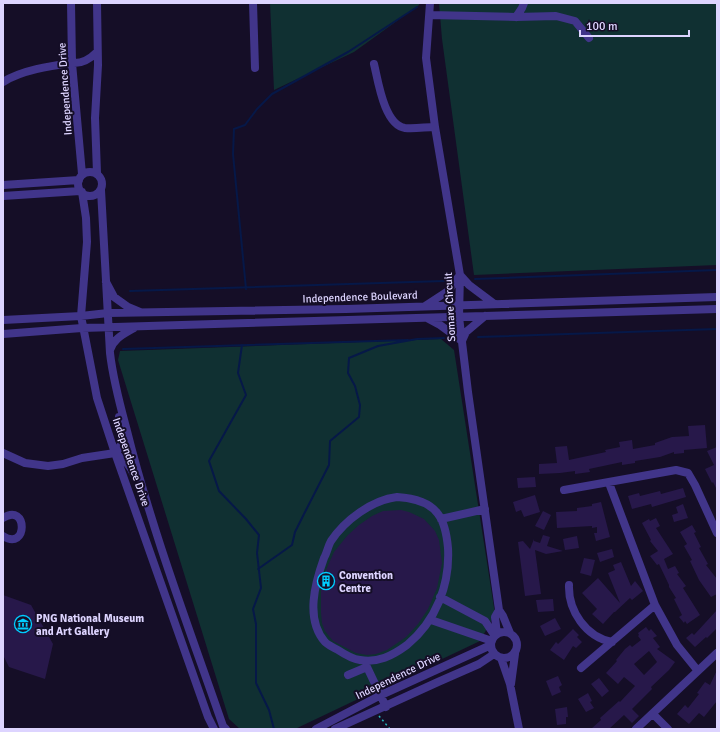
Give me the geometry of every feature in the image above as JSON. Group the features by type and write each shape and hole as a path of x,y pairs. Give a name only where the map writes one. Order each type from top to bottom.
{"street":[{"name":"Independence Drive","path":"71,3 72,62 81,192 86,218 87,242 80,316 82,328 98,398 115,453 208,717 214,729"},
{"name":"Independence Drive","path":"97,3 95,118 97,174 102,181 101,190 106,282 110,353 113,377 142,488 223,726 226,729"},
{"path":"253,3 255,68"},
{"name":"Somare Circuit","path":"430,3 426,58 460,275 459,317 498,610 495,617 494,639"},
{"path":"516,17 524,3"},
{"path":"430,15 516,17 556,16 574,21 589,38"},
{"path":"3,82 10,77 39,68 72,62 78,63 89,59 97,52"},
{"path":"374,64 384,103 391,118 397,125 403,128 436,127"},
{"path":"3,185 81,177 90,171 97,174"},
{"path":"3,196 81,192 91,196 95,195 101,190"},
{"path":"425,306 448,292 460,275 469,285 493,303"},
{"path":"106,282 114,297 128,307 144,314"},
{"name":"Independence Boulevard","path":"3,320 108,313 144,314 717,297"},
{"name":"Independence Boulevard","path":"3,334 109,327 717,309"},
{"path":"426,318 440,325 462,341 466,332 485,316"},
{"path":"110,353 112,344 118,338 135,327"},
{"path":"4,455 25,463 48,466 63,464 82,458 115,453 120,450 121,445 119,399"},
{"path":"115,453 124,459 131,467 137,482 142,488"},
{"path":"564,490 676,470 688,473 717,533"},
{"path":"609,483 655,605 677,646 698,671"},
{"path":"348,675 367,664 387,658 399,651 423,630 431,620 445,580 448,558 447,539 441,518 430,506 419,501 407,498 388,498 376,502 361,511 347,523 331,541 315,587 314,611 317,626 325,642 351,657 367,664 386,707"},
{"path":"441,518 485,509"},
{"path":"3,518 8,515 15,516 21,521 23,528 20,535 16,538 8,539 3,536"},
{"path":"569,586 571,603 580,621 596,636 603,640 612,642"},
{"path":"440,597 485,622 494,639 498,656 510,684 519,729"},
{"path":"580,668 655,605"},
{"name":"Somare Circuit","path":"498,610 503,616 510,633"},
{"path":"431,620 494,639"},
{"path":"494,639 504,632 510,633 516,638 518,644 510,684"},
{"name":"Independence Drive","path":"316,729 494,639"},
{"path":"636,729 717,653"},
{"path":"498,656 508,658 515,654"},
{"name":"Independence Drive","path":"335,729 498,656"},
{"path":"653,714 668,729"}],"path":[{"path":"376,711 390,729"}],"green space":[{"path":"270,3 419,3 419,5 354,52 274,90"},
{"path":"439,3 717,3 717,265 474,275 442,39"},
{"path":"441,339 454,350 495,614 480,641 295,729 240,729 229,719 118,360 120,351"}],"building":[{"path":"705,425 707,448 684,450 684,453 674,454 674,452 660,457 635,461 635,463 622,465 622,462 589,469 590,472 575,474 575,471 539,474 539,464 557,463 555,447 567,446 569,460 606,452 605,450 620,447 619,442 632,440 633,449 655,445 655,443 672,437 689,436 688,426"},
{"path":"717,447 717,490 705,469 714,465 707,451"},
{"path":"535,477 536,487 518,488 517,478"},
{"path":"683,488 686,497 652,507 651,504 632,509 628,496 639,493 640,496 660,491 661,494"},
{"path":"535,495 540,512 524,517 521,510 516,512 513,502"},
{"path":"601,502 610,537 596,541 594,533 597,533 597,527 592,528 592,526 557,528 556,512 577,511 577,508 592,506 592,504"},
{"path":"683,504 688,518 674,522 672,515 678,513 676,507"},
{"path":"401,510 424,519 435,531 439,540 442,563 437,588 428,609 418,624 406,637 387,650 376,654 367,655 356,653 333,641 325,631 322,623 321,586 326,570 334,552 347,536 359,525 372,516 383,511"},
{"path":"543,511 551,515 544,530 535,526"},
{"path":"656,518 660,526 656,528 673,554 664,559 668,569 675,566 679,573 677,574 686,586 683,588 700,615 687,624 685,621 684,623 679,617 682,615 674,599 676,598 669,587 659,564 657,565 650,556 658,551 650,541 651,540 642,523 649,519 650,521"},
{"path":"692,525 701,547 699,548 708,564 706,565 717,579 717,594 711,597 699,580 690,561 692,560 684,546 687,544 680,532"},
{"path":"543,535 550,537 547,546 563,551 546,554 535,550 541,594 525,596 518,542 523,541 530,549 534,539 534,541 540,543"},
{"path":"577,536 579,548 565,550 563,539"},
{"path":"612,549 614,557 600,562 597,553"},
{"path":"584,558 595,560 591,576 580,573"},
{"path":"621,562 631,586 635,581 643,591 632,600 630,598 603,624 592,614 597,609 582,593 598,578 620,603 608,573 615,570 613,565"},
{"name":"PNG National Museum and Art Gallery","path":"3,595 31,605 53,644 45,679 9,667 3,655"},
{"path":"553,599 554,611 538,612 536,600"},
{"path":"717,610 717,628 695,647 686,638 692,633 694,635"},
{"path":"555,618 561,629 545,636 540,626"},
{"path":"646,627 649,631 651,629 657,636 653,638 660,647 657,649 675,662 669,670 651,687 652,689 632,709 639,716 632,723 624,715 609,729 591,729 601,720 600,718 619,701 620,702 635,686 624,677 618,684 606,673 625,649 630,645 632,647 641,640 638,633","holes":["649,651 657,662 644,675 634,664"]},
{"path":"573,629 579,635 577,637 582,642 576,648 573,646 564,660 550,650 556,642 558,644"},
{"path":"717,670 717,701 704,717 699,713 689,724 677,714 685,705 688,708 699,694 697,693 705,682 710,685"},
{"path":"558,676 562,685 559,687 561,692 552,696 546,681"},
{"path":"599,678 609,691 602,697 591,684"},
{"path":"588,693 592,701 590,702 594,708 586,712 578,699"},
{"path":"567,707 568,717 566,717 566,724 557,725 555,709"}],"waterway":[{"path":"246,289 233,154 234,129 245,125 257,109 272,94 348,52 417,7"},
{"path":"475,279 717,270"},
{"path":"130,291 444,281"},
{"path":"478,337 717,329"},
{"path":"417,339 444,338"},
{"path":"258,569 292,545 295,532 329,465 330,441 359,417 360,405 355,386 348,373 349,358 378,346 417,339"},
{"path":"123,349 408,340"},
{"path":"242,345 238,373 246,395 209,461 219,491 259,535 257,553 261,588 253,609 256,624 256,683 269,710 274,729"}],"place":[{"name":"Convention Centre","path":"326,581"},
{"name":"PNG National Museum and Art Gallery","path":"23,624"}]}
